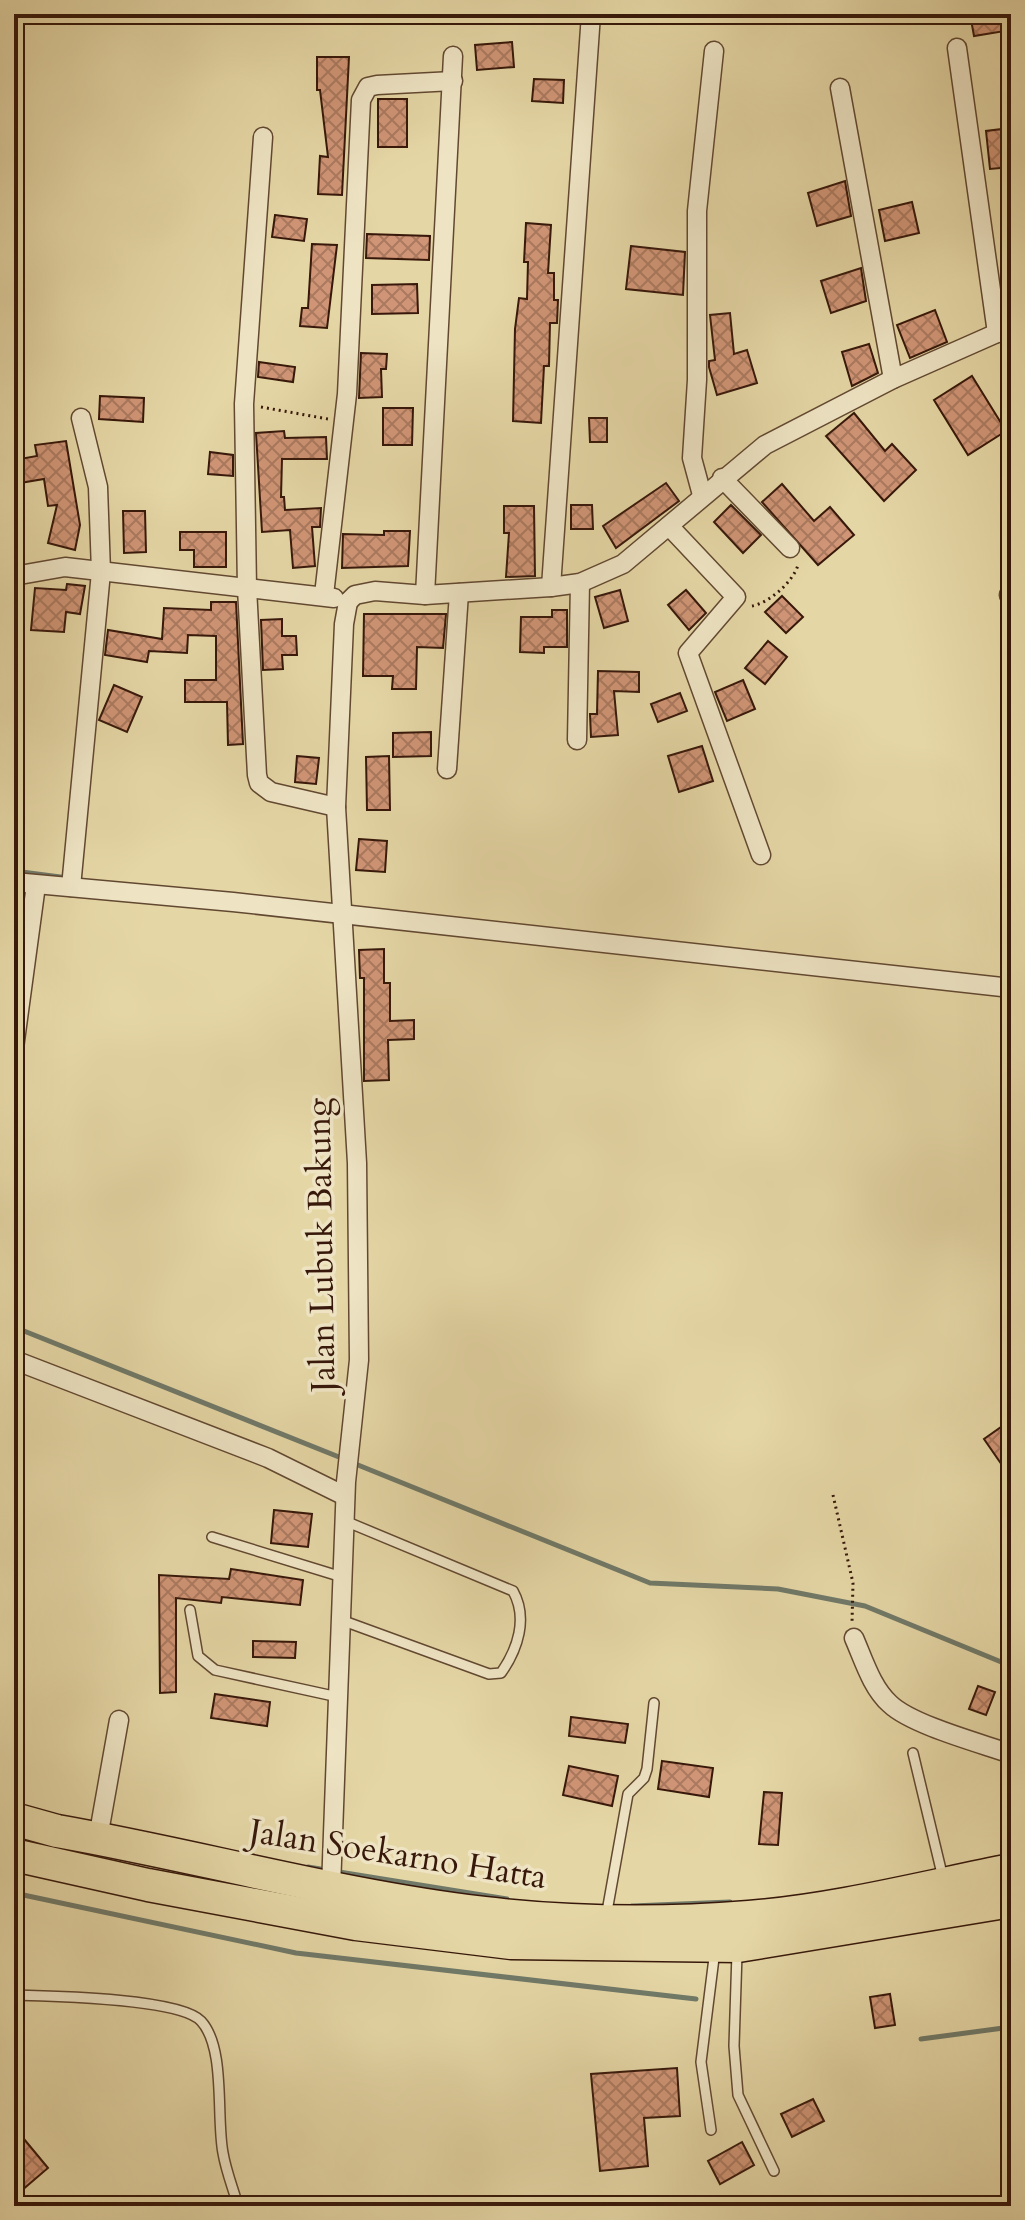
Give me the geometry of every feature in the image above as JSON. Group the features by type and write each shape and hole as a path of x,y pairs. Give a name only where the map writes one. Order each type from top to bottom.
{"highway":[{"name":"Jalan Soekarno Hatta","path":"14,1819 98,1838 332,1876 484,1913 606,1920 750,1917 820,1908 943,1877 1011,1870"},
{"name":"Jalan Soekarno Hatta","path":"14,1855 148,1885 356,1924 511,1943 726,1946 1011,1901"}],"street":[{"path":"551,587 591,14"},
{"path":"14,576 65,567 324,595 348,602 355,595 375,591 425,595 580,583 623,564 765,445 893,379 1004,332 957,48"},
{"path":"702,495 692,458 697,380 697,211 714,51"},
{"path":"425,595 453,56"},
{"path":"324,595 344,421 363,93 377,85 453,81"},
{"path":"840,88 893,379"},
{"path":"263,137 244,404 247,588 259,783 271,792 336,807"},
{"path":"71,884 101,572 98,487 81,418"},
{"path":"722,478 790,548"},
{"path":"669,526 736,597 688,653 761,855"},
{"path":"577,740 580,583"},
{"path":"447,769 459,593"},
{"name":"Jalan Lubuk Bakung","path":"332,1876 345,1489 359,1360 357,1163 336,807 344,624 348,602"},
{"path":"14,882 71,884 1011,988"},
{"path":"14,1048 36,885"},
{"path":"14,1360 345,1489"},
{"path":"853,1630 870,1676 889,1704 904,1715 1011,1754"},
{"path":"98,1838 119,1720"}],"lane":[{"path":"341,1620 489,1674 501,1673 511,1659 522,1607 513,1591 344,1521"},
{"path":"212,1537 342,1577"},
{"path":"190,1610 198,1656 215,1670 338,1697"},
{"path":"606,1920 628,1794 644,1778 647,1769 654,1703"},
{"path":"913,1753 943,1877"},
{"path":"711,2130 701,2062 726,1946"},
{"path":"726,1946 738,2095 774,2171"},
{"path":"14,1995 142,2003 192,2013 203,2023 212,2044 223,2153 238,2206"}],"path":[{"path":"244,404 344,421"},
{"path":"736,597 753,606 780,589 798,567 798,559 790,548"},
{"path":"833,1495 853,1583 853,1630"}],"building":[{"path":"970,14 1011,14 1011,30 974,36"},
{"path":"512,42 514,67 477,70 475,45"},
{"path":"317,57 349,57 342,195 318,194 320,156 328,157 320,90 317,90"},
{"path":"534,79 564,80 563,103 532,101"},
{"path":"378,99 407,99 407,147 378,147"},
{"path":"1011,128 1011,167 990,169 986,131"},
{"path":"845,181 851,216 817,226 808,193"},
{"path":"912,202 919,233 885,241 879,210"},
{"path":"275,215 307,219 304,241 272,237"},
{"path":"526,223 551,225 548,273 554,273 554,300 558,300 557,323 550,323 549,366 544,366 541,423 513,421 515,329 519,298 527,299 528,262 524,262"},
{"path":"367,234 430,236 429,260 366,258"},
{"path":"312,244 337,245 327,328 300,326 302,308 308,308"},
{"path":"631,246 685,252 683,295 626,289"},
{"path":"861,268 866,301 831,313 821,281"},
{"path":"417,284 418,313 372,314 372,285"},
{"path":"935,310 947,342 910,358 897,325"},
{"path":"730,313 734,354 747,350 757,383 717,395 709,367 709,361 715,360 710,315"},
{"path":"869,344 878,373 852,386 842,352"},
{"path":"361,353 387,354 386,369 381,369 382,397 359,398"},
{"path":"259,362 295,367 293,382 258,377"},
{"path":"972,376 1006,431 968,455 934,400"},
{"path":"100,396 144,398 143,422 99,419"},
{"path":"383,408 413,408 412,445 383,445"},
{"path":"854,413 885,451 892,444 916,470 884,501 826,436"},
{"path":"589,418 607,418 607,442 590,442"},
{"path":"284,431 285,438 326,437 327,459 282,459 281,497 284,497 285,510 321,508 320,527 312,527 315,566 293,568 290,530 262,532 256,433"},
{"path":"66,441 80,525 75,550 48,543 57,505 48,506 44,479 14,484 14,460 37,456 35,445"},
{"path":"210,452 233,455 233,476 208,474"},
{"path":"666,483 679,501 616,548 603,526"},
{"path":"782,484 814,521 830,507 854,535 818,565 762,502"},
{"path":"571,505 592,505 593,529 571,529"},
{"path":"731,505 761,535 743,553 714,522"},
{"path":"504,506 534,506 535,576 506,577 509,533 504,533"},
{"path":"123,511 145,511 146,552 124,553"},
{"path":"384,531 410,531 408,566 342,568 343,534 384,535"},
{"path":"180,532 226,532 226,567 194,567 194,550 180,550"},
{"path":"67,584 85,586 80,614 66,612 64,632 31,630 35,588 66,590"},
{"path":"620,590 628,621 604,628 595,597"},
{"path":"686,590 706,613 689,630 668,605"},
{"path":"782,596 803,617 786,633 765,612"},
{"path":"211,602 236,602 243,744 228,745 227,702 185,702 185,680 216,680 216,636 188,635 187,653 149,651 147,662 105,655 108,630 162,639 164,608 211,610"},
{"path":"552,610 567,610 567,647 544,647 544,653 520,652 521,617 552,617"},
{"path":"364,614 446,614 443,648 417,647 416,689 392,689 393,676 363,676"},
{"path":"282,619 282,636 296,636 297,655 282,655 283,669 263,670 261,620"},
{"path":"768,641 787,657 765,684 745,668"},
{"path":"598,671 639,672 639,692 614,691 618,735 591,737 590,714 597,714"},
{"path":"743,680 755,709 727,721 715,692"},
{"path":"114,685 142,697 127,732 99,720"},
{"path":"680,693 687,711 658,722 651,704"},
{"path":"431,732 431,756 393,757 393,733"},
{"path":"702,746 713,781 679,792 668,756"},
{"path":"297,756 319,758 316,784 295,782"},
{"path":"389,756 390,810 367,810 366,757"},
{"path":"359,839 387,841 385,872 356,870"},
{"path":"384,949 384,983 390,983 390,1021 414,1020 414,1039 388,1040 389,1080 364,1081 364,978 360,978 359,950"},
{"path":"1011,1420 1011,1478 984,1439"},
{"path":"274,1510 312,1514 308,1547 271,1543"},
{"path":"231,1569 303,1580 300,1605 222,1597 221,1603 176,1598 176,1692 160,1693 159,1575 229,1579"},
{"path":"253,1641 296,1642 295,1658 253,1657"},
{"path":"978,1686 995,1692 986,1715 969,1709"},
{"path":"215,1694 270,1702 267,1726 211,1718"},
{"path":"571,1717 628,1724 625,1743 569,1736"},
{"path":"662,1761 713,1768 709,1797 658,1789"},
{"path":"569,1766 618,1776 612,1806 563,1795"},
{"path":"764,1792 782,1793 778,1845 759,1844"},
{"path":"890,1994 895,2025 875,2028 870,1997"},
{"path":"677,2068 680,2116 644,2118 648,2166 600,2171 591,2074"},
{"path":"813,2099 824,2121 792,2137 781,2114"},
{"path":"14,2127 48,2168 14,2197"},
{"path":"742,2142 754,2165 720,2184 708,2161"}],"waterway":[{"path":"14,871 68,878"},
{"path":"14,1327 344,1459"},
{"path":"353,1463 650,1583 778,1589 865,1606 1011,1666"},
{"path":"308,1867 507,1899"},
{"path":"14,1893 296,1953 696,1999"},
{"path":"632,1906 730,1902"},
{"path":"921,2039 1011,2027"}]}
